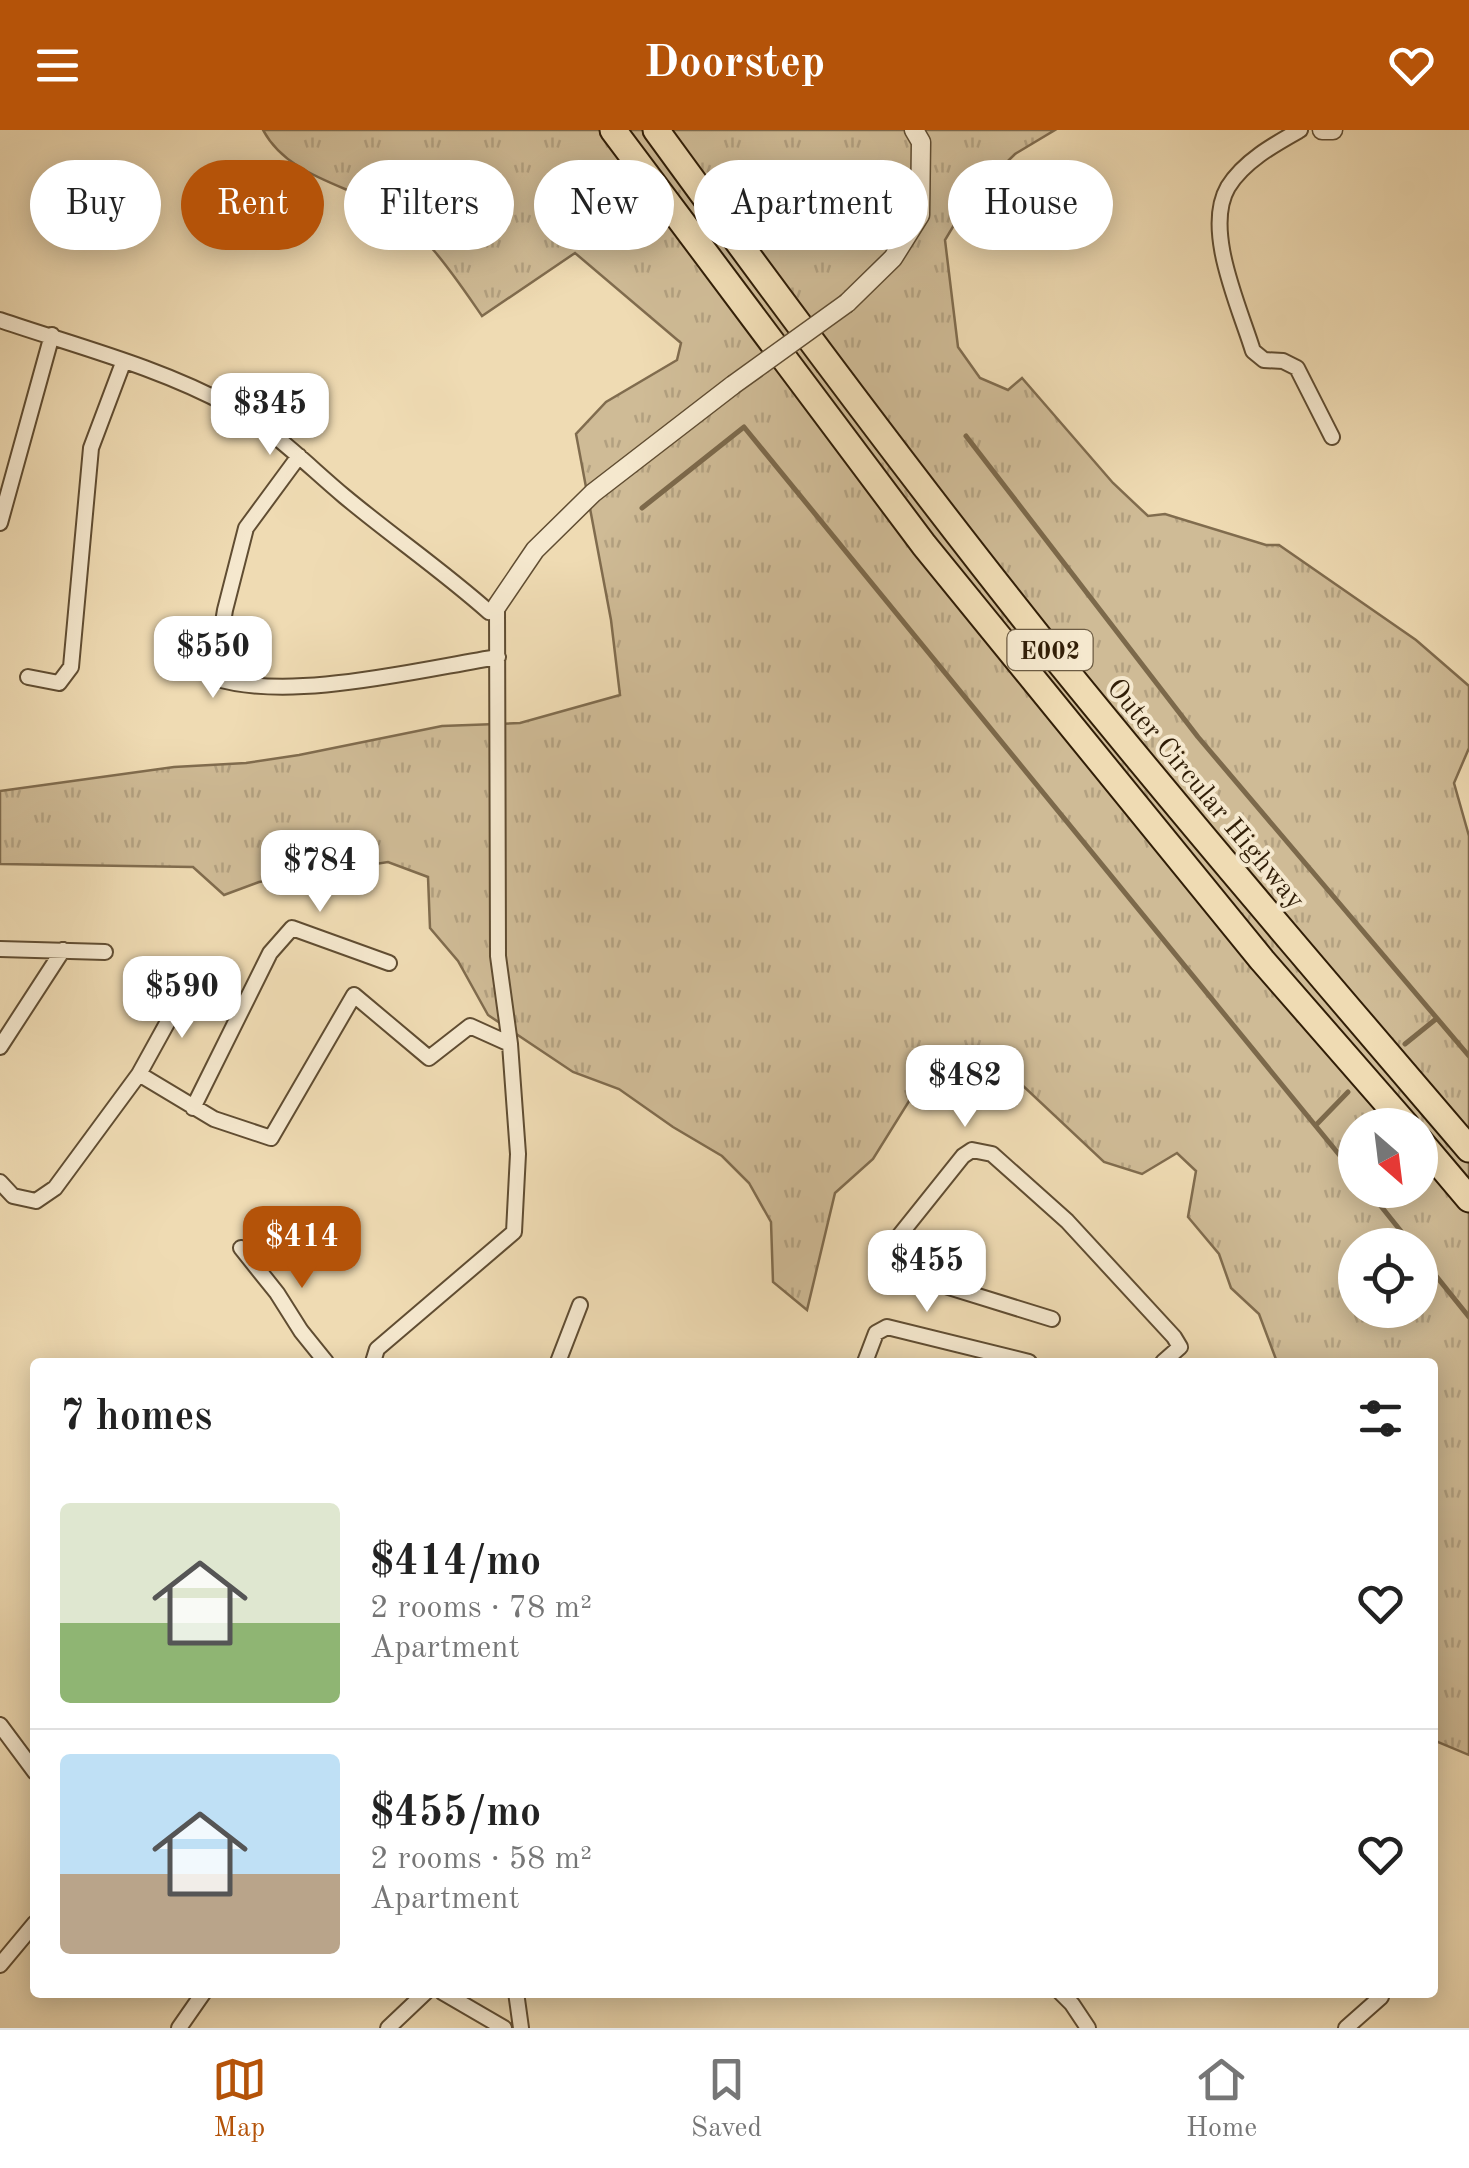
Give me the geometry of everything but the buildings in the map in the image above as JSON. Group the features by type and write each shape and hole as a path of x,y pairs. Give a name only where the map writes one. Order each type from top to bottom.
{"highway":[{"name":"E002","path":"613,130 924,545 1262,960 1391,1108"},
{"name":"Outer Circular Highway","path":"656,130 790,314 1058,660 1469,1149"},
{"path":"1438,1162 1469,1199"}],"street":[{"path":"0,320 159,372 233,407 284,441 344,496 489,612 498,606 535,550 593,493 847,303 893,258 920,215 920,142 914,130"},
{"path":"1300,130 1263,151 1228,187 1220,213 1220,246 1254,351 1264,360 1283,361 1298,368 1332,437"},
{"path":"1322,130 1333,130"},
{"path":"0,523 52,335"},
{"path":"28,677 59,683 72,668 90,448 122,363"},
{"path":"299,456 246,528 214,678 229,683 303,688 498,658"},
{"path":"374,1358 377,1349 514,1232 518,1154 510,1044 498,956 498,606"},
{"path":"193,1108 270,953 292,928 389,964"},
{"path":"0,949 106,952"},
{"path":"0,1048 63,950"},
{"path":"0,1182 13,1196 36,1201 55,1188 138,1074 187,987"},
{"path":"138,1074 214,1119 271,1138 354,995 428,1058 470,1026 510,1044"},
{"path":"1052,1319 897,1271 889,1262 887,1250 972,1150 992,1154 1067,1221 1174,1337 1180,1347 1168,1358"},
{"path":"241,1248 323,1358"},
{"path":"560,1358 580,1306"},
{"path":"867,1358 876,1333 887,1328 1013,1358"},
{"path":"0,1725 30,1765"},
{"path":"0,1965 30,1930"},
{"path":"179,2028 200,1998"},
{"path":"388,2028 420,1998"},
{"path":"452,1998 504,2028"},
{"path":"517,1998 522,2028"},
{"path":"1066,1998 1088,2028"},
{"path":"1346,2028 1381,1998"}],"green space":[{"path":"263,130 1055,130 1009,160 948,160 945,240 958,347 980,378 1008,390 1022,378 1113,483 1148,516 1165,514 1266,545 1279,545 1416,640 1469,686 1469,748 1454,783 1469,836 1469,1755 1438,1742 1438,1358 1276,1358 1259,1314 1231,1288 1219,1254 1188,1217 1196,1171 1177,1153 1142,1174 1104,1162 1005,1069 958,1048 919,1085 873,1159 835,1193 807,1310 773,1282 771,1222 749,1183 722,1156 619,1089 573,1072 488,1015 458,961 430,928 428,877 388,862 259,882 224,895 193,867 0,864 0,791 174,767 246,763 442,726 520,723 620,695 611,620 576,434 606,402 677,360 681,343 575,253 482,316 433,250 514,250 514,160 344,160 344,189 324,180 324,160 289,160"}],"waterway":[{"path":"642,508 744,427 1338,1153"},
{"path":"966,436 1198,737 1469,1056"},
{"path":"1405,1044 1436,1019"},
{"path":"1316,1125 1348,1092"},
{"path":"1382,1208 1398,1228"},
{"path":"1438,1278 1469,1317"}]}
